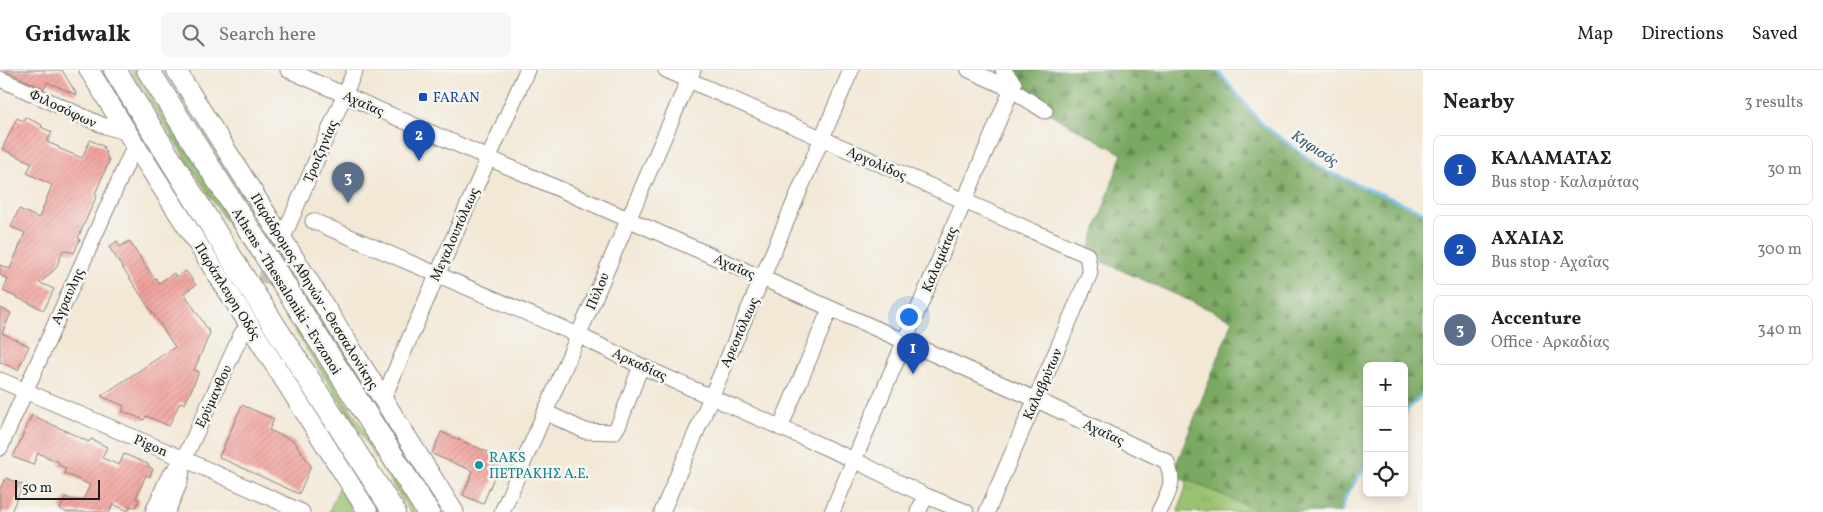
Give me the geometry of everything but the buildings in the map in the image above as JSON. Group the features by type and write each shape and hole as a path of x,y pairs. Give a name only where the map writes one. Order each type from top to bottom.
{"highway":[{"name":"Athens - Thessaloniki - Evzonoi","path":"115,70 242,275 394,512"},
{"name":"Athens - Thessaloniki - Evzonoi","path":"148,70 428,512"}],"main road":[{"name":"Παράπλευρη Οδός","path":"89,70 368,512"},
{"name":"Παράδρομος Αθηνών - Θεσσαλονίκης","path":"176,70 454,512"}],"street":[{"name":"Αχαΐας","path":"288,70 628,218 903,342 1035,399 1166,461 1172,475 1169,491 1159,512"},
{"name":"Τροιζηνίας","path":"285,233 355,70"},
{"name":"Μεγαλουπόλεως","path":"383,399 527,70"},
{"name":"Αργολίδος","path":"666,70 690,75 822,138 1086,255"},
{"name":"Αρεοπόλεως","path":"662,512 851,70"},
{"path":"969,70 1011,89 1046,111"},
{"path":"1003,70 1014,84 1011,89"},
{"name":"Πύλου","path":"502,512 690,75"},
{"name":"Φιλοσόφων","path":"0,79 131,139"},
{"name":"Καλαμάτας","path":"832,512 1011,89"},
{"name":"Αγραυλης","path":"0,448 131,139"},
{"name":"Αρκαδίας","path":"313,221 578,335 642,366 854,460 926,496 966,512"},
{"name":"Καλαβρύτων","path":"987,512 1090,273 1086,255"},
{"path":"780,428 830,309"},
{"name":"Ερύμανθου","path":"167,512 180,482 184,459 242,333"},
{"path":"545,412 585,431 614,432 642,366"},
{"name":"Pigon","path":"0,380 302,512"},
{"name":"Ερύμανθου","path":"153,512 168,478 184,459"},
{"path":"918,512 926,496"}],"green space":[{"path":"130,70 136,70 416,512 410,512"},
{"path":"998,70 1217,70 1263,125 1324,170 1423,212 1423,393 1408,410 1408,362 1363,362 1363,471 1346,496 1341,512 1260,512 1172,475 1233,320 1087,255 1122,154 1047,112"},
{"path":"1188,480 1261,512 1178,512"},
{"path":"340,485 357,512 329,512"}],"waterway":[{"name":"Κηφισός","path":"1217,70 1263,125 1324,170 1423,212"},
{"name":"Κηφισός","path":"1408,410 1423,393"},
{"name":"Κηφισός","path":"1341,512 1346,496 1363,471"}],"tunnel":[{"path":"254,304 285,233"}],"place":[{"name":"FARAN","path":"423,97"},
{"name":"AXAΙΑΣ","path":"419,161"},
{"name":"Accenture","path":"348,203"},
{"name":"ΚΑΛΑΜΑΤΑΣ","path":"913,374"},
{"name":"RAKS ΠΕΤΡΑΚΗΣ Α.Ε.","path":"479,465"}]}
